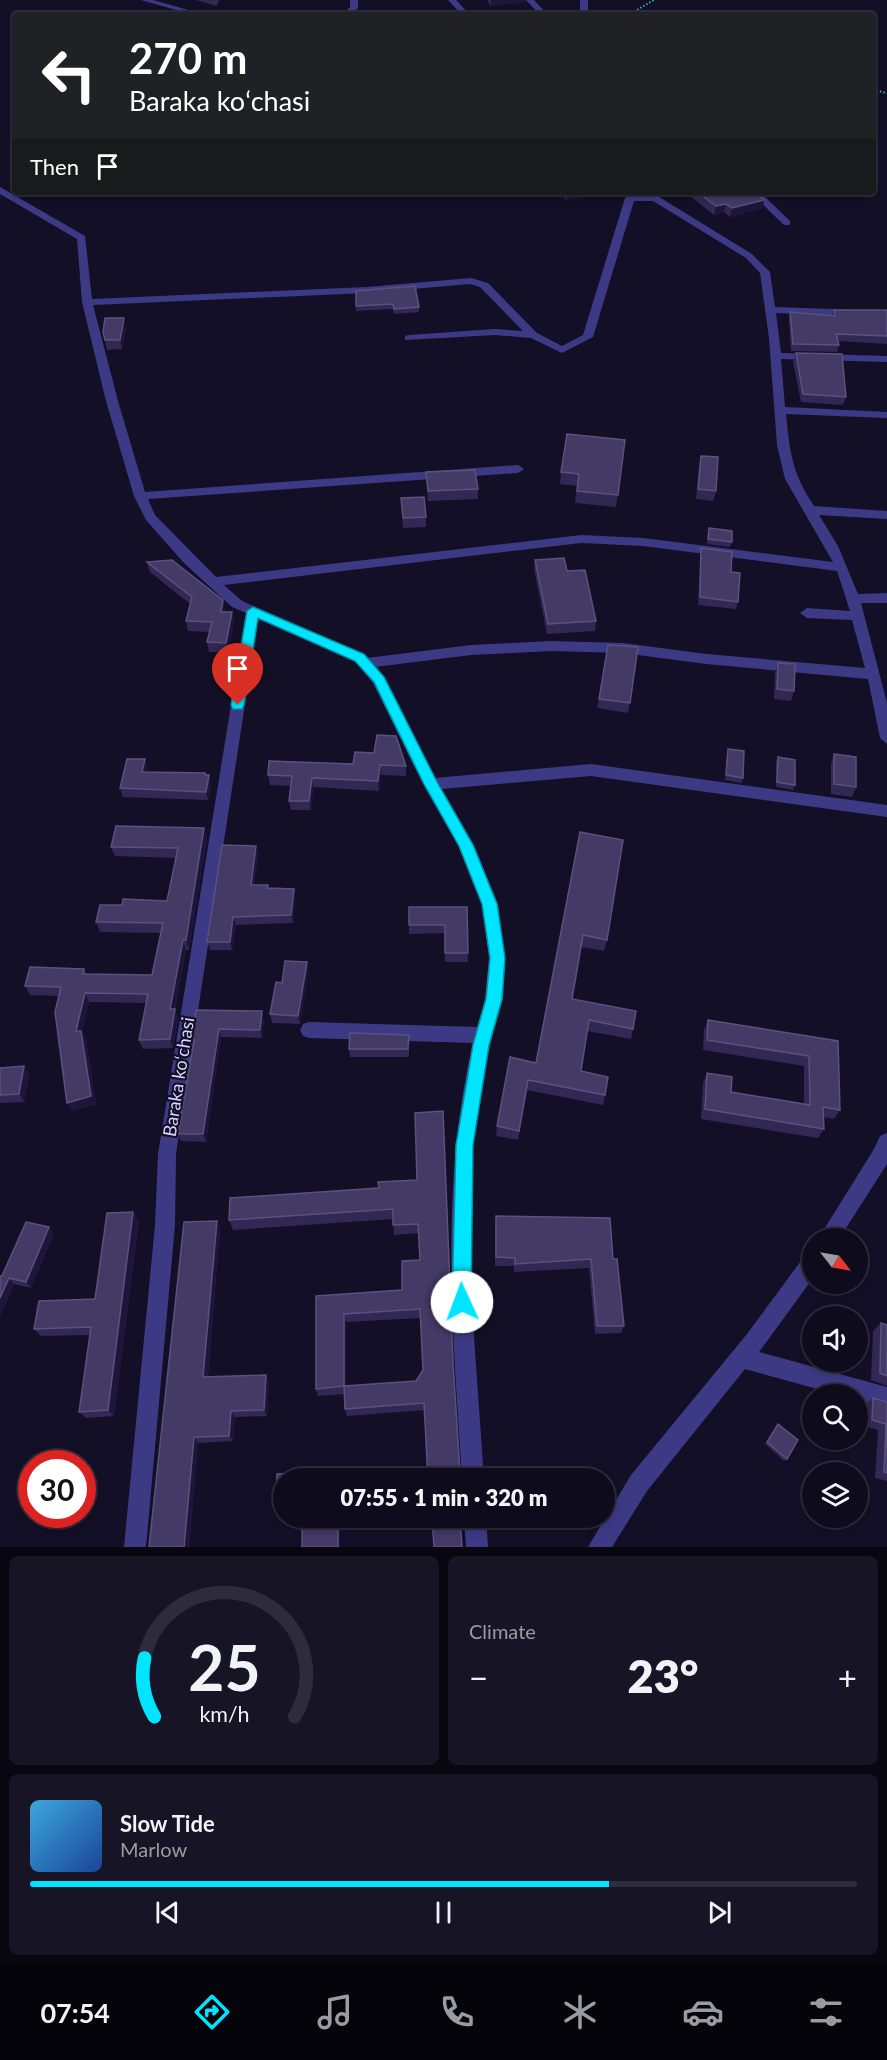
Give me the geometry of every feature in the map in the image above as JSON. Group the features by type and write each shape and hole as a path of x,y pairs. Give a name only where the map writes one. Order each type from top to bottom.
{"street":[{"path":"145,0 191,12"},
{"path":"452,0 463,12"},
{"path":"530,0 541,12"},
{"path":"0,190 82,238 87,302 112,401 150,518 212,582 237,604 359,657 379,680 431,784 466,845 490,904 497,958 494,999 483,1035 464,1145 460,1280 472,1468"},
{"path":"651,195 748,256 765,272 771,310 783,445 791,479 842,567 854,599 887,732"},
{"path":"758,195 787,223"},
{"path":"87,302 367,290 471,281 484,285 533,335 562,350 588,337 630,198 657,198"},
{"path":"771,310 887,314"},
{"path":"409,338 495,332 533,335"},
{"path":"775,356 887,359"},
{"path":"780,410 887,415"},
{"path":"141,496 518,469"},
{"path":"810,510 887,515"},
{"path":"212,582 581,539 644,542 842,567"},
{"path":"854,599 887,598"},
{"name":"Baraka koʻchasi","path":"135,1547 165,1225 167,1154 253,611"},
{"path":"807,613 857,616"},
{"path":"364,663 471,650 599,647 874,674"},
{"path":"431,784 591,770 887,810"},
{"path":"309,1030 483,1035"},
{"path":"835,1228 881,1156 887,1142"},
{"path":"599,1547 639,1483 741,1357 802,1277"},
{"path":"741,1357 887,1398"},
{"path":"476,1528 477,1547"}],"path":[{"path":"633,12 654,0"}],"building":[{"path":"701,195 757,195 764,200 732,208 726,204 716,206"},
{"path":"415,286 419,307 394,309 393,304 356,306 356,291"},
{"path":"834,310 887,310 887,336 836,334 839,345 793,344 790,312 835,316"},
{"path":"105,318 124,318 120,340 105,340 103,332"},
{"path":"796,353 842,354 846,397 803,394"},
{"path":"567,434 625,440 618,495 577,491 579,474 561,472"},
{"path":"701,456 718,457 716,491 698,489"},
{"path":"475,470 478,489 428,491 426,472"},
{"path":"424,497 426,517 403,518 401,498"},
{"path":"709,528 732,531 732,542 708,539"},
{"path":"701,548 732,552 731,572 740,573 738,602 700,597"},
{"path":"564,558 567,571 585,570 596,621 548,624 535,560"},
{"path":"172,560 223,600 221,612 232,612 226,643 207,642 212,622 186,621 192,597 147,562"},
{"path":"608,645 638,647 630,703 599,699"},
{"path":"778,663 795,664 794,691 777,689"},
{"path":"377,735 396,736 406,766 380,765 378,781 312,778 309,801 289,801 292,776 268,775 269,761 353,764 355,752 374,753"},
{"path":"728,749 744,751 743,778 726,775"},
{"path":"834,754 856,757 856,787 834,784"},
{"path":"778,757 795,760 795,785 777,782"},
{"path":"127,759 145,759 142,772 205,773 209,775 206,792 120,788"},
{"path":"116,826 204,828 186,940 183,940 170,1009 175,1009 170,1039 139,1040 148,994 85,993 76,1031 81,1031 91,1096 67,1103 55,1012 61,987 25,986 30,967 84,969 83,974 152,975 163,923 96,922 100,905 122,905 123,899 167,901 178,848 111,847"},
{"path":"580,832 623,840 607,940 583,935 572,999 636,1011 633,1029 589,1020 581,1071 608,1077 605,1095 528,1080 519,1131 497,1126 510,1057 536,1063"},
{"path":"222,845 256,846 251,885 294,889 291,915 233,917 230,942 207,942"},
{"path":"409,907 467,907 468,953 445,953 445,925 409,925"},
{"path":"285,961 307,962 298,1016 270,1014 276,982 282,983"},
{"path":"196,1010 262,1011 260,1030 219,1029 203,1134 178,1134 194,1040 192,1040"},
{"path":"708,1020 838,1041 840,1110 823,1107 824,1129 705,1109 707,1073 732,1077 731,1092 810,1105 809,1056 707,1040"},
{"path":"350,1033 409,1035 408,1049 349,1049"},
{"path":"24,1066 19,1094 0,1095 0,1068"},
{"path":"443,1111 460,1468 427,1468 424,1403 345,1409 344,1386 316,1389 316,1296 402,1290 402,1261 420,1260 418,1224 393,1225 393,1209 229,1220 230,1198 379,1188 378,1182 417,1180 415,1113","holes":["420,1309 423,1370 416,1381 344,1386 344,1314"]},
{"path":"133,1212 108,1410 79,1412 91,1327 34,1329 39,1301 95,1299 107,1213"},
{"path":"496,1216 610,1218 613,1259 617,1259 624,1326 597,1326 591,1259 515,1264 515,1258 496,1257"},
{"path":"217,1221 203,1377 266,1375 264,1410 231,1411 229,1436 194,1437 184,1547 149,1547 184,1222"},
{"path":"26,1222 49,1227 26,1282 9,1278 0,1298 0,1276 2,1276"},
{"path":"881,1323 887,1325 887,1376 880,1373"},
{"path":"873,1398 887,1402 887,1473 884,1472 886,1424 872,1420"},
{"path":"778,1424 798,1440 787,1459 767,1442"},
{"path":"302,1528 338,1528 338,1547 302,1547"},
{"path":"433,1528 461,1528 462,1547 434,1547"}],"route":[{"path":"238,705 253,611 359,657 379,680 431,784 466,845 490,904 497,958 494,999 481,1045 464,1145 460,1280 462,1302"}]}
